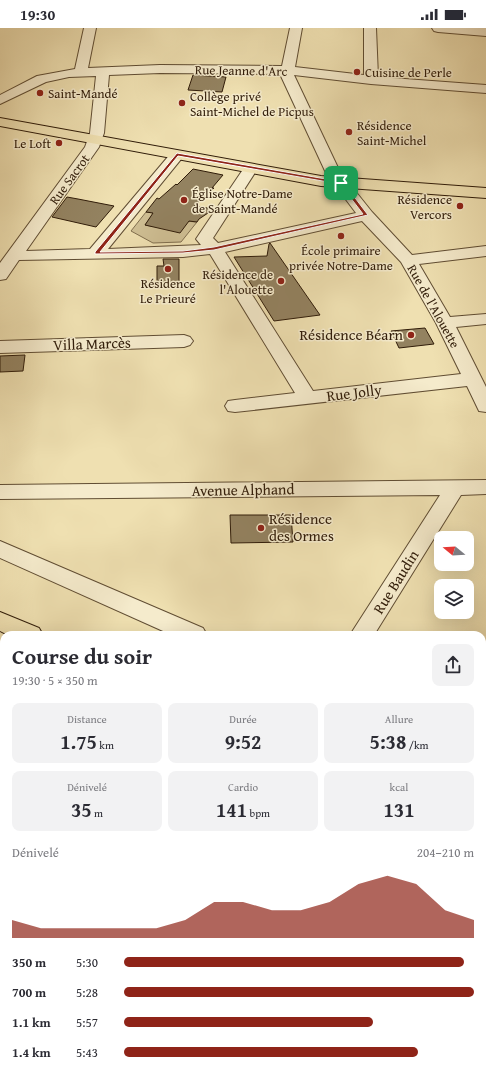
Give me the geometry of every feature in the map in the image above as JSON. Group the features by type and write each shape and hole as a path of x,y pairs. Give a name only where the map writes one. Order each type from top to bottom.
{"main road":[{"path":"0,122 177,155 341,183 486,193"},
{"path":"0,621 22,631"}],"street":[{"path":"81,72 90,28"},
{"path":"287,70 296,28"},
{"path":"370,28 371,80"},
{"path":"438,28 486,32"},
{"name":"Rue Jeanne d'Arc","path":"0,100 42,80 69,73 160,69 287,70 371,80 486,89"},
{"name":"Rue de l'Alouette","path":"287,70 286,74 333,172 366,215 408,260 445,323 486,406"},
{"name":"Rue Sacrot","path":"0,274 16,254 96,140 103,76 100,71"},
{"path":"96,253 177,155"},
{"path":"251,168 204,239 214,249 308,398"},
{"path":"16,254 23,256 183,252 214,249 366,215"},
{"path":"408,260 486,251"},
{"path":"445,323 486,319"},
{"name":"Villa Marcès","path":"0,347 184,341"},
{"name":"Rue Jolly","path":"235,406 472,379"},
{"name":"Avenue Alphand","path":"0,492 486,487"},
{"name":"Rue Baudin","path":"365,631 455,488"},
{"path":"0,549 186,631"}],"shaded area":[{"path":"146,212 154,213 145,225 157,226 191,221 197,222 181,242 153,243 131,231"}],"building":[{"path":"193,75 226,77 222,92 188,90"},
{"name":"Église Notre-Dame de Saint-Mandé","path":"193,169 223,175 212,188 214,188 194,206 214,209 197,222 189,221 180,233 145,225 153,213 146,212 157,198 159,199 176,184 177,185"},
{"path":"67,197 114,206 96,227 52,217"},
{"name":"Résidence de l'Alouette","path":"270,243 320,315 274,321 234,257 267,256"},
{"name":"Résidence Le Prieuré","path":"163,259 179,259 179,283 157,283 157,266 164,266"},
{"name":"Résidence Béarn","path":"425,328 434,344 399,348 391,331"},
{"path":"25,355 23,371 0,372 0,356"},
{"name":"Résidence des Ormes","path":"230,515 291,515 293,542 231,543"}],"place":[{"name":"Cuisine de Perle","path":"357,72"},
{"name":"Saint-Mandé","path":"40,93"},
{"name":"Collège privé Saint-Michel de Picpus","path":"182,103"},
{"name":"Résidence Saint-Michel","path":"349,132"},
{"name":"Le Loft","path":"59,143"},
{"name":"Église Notre-Dame de Saint-Mandé","path":"184,200"},
{"name":"Résidence Vercors","path":"460,206"},
{"name":"École primaire privée Notre-Dame","path":"341,236"},
{"name":"Résidence Le Prieuré","path":"168,269"},
{"name":"Résidence de l'Alouette","path":"281,281"},
{"name":"Résidence Béarn","path":"411,335"},
{"name":"Résidence des Ormes","path":"261,528"}],"route":[{"path":"177,155 321,181 341,183 366,215 214,249 183,252 96,253 177,155"}]}
